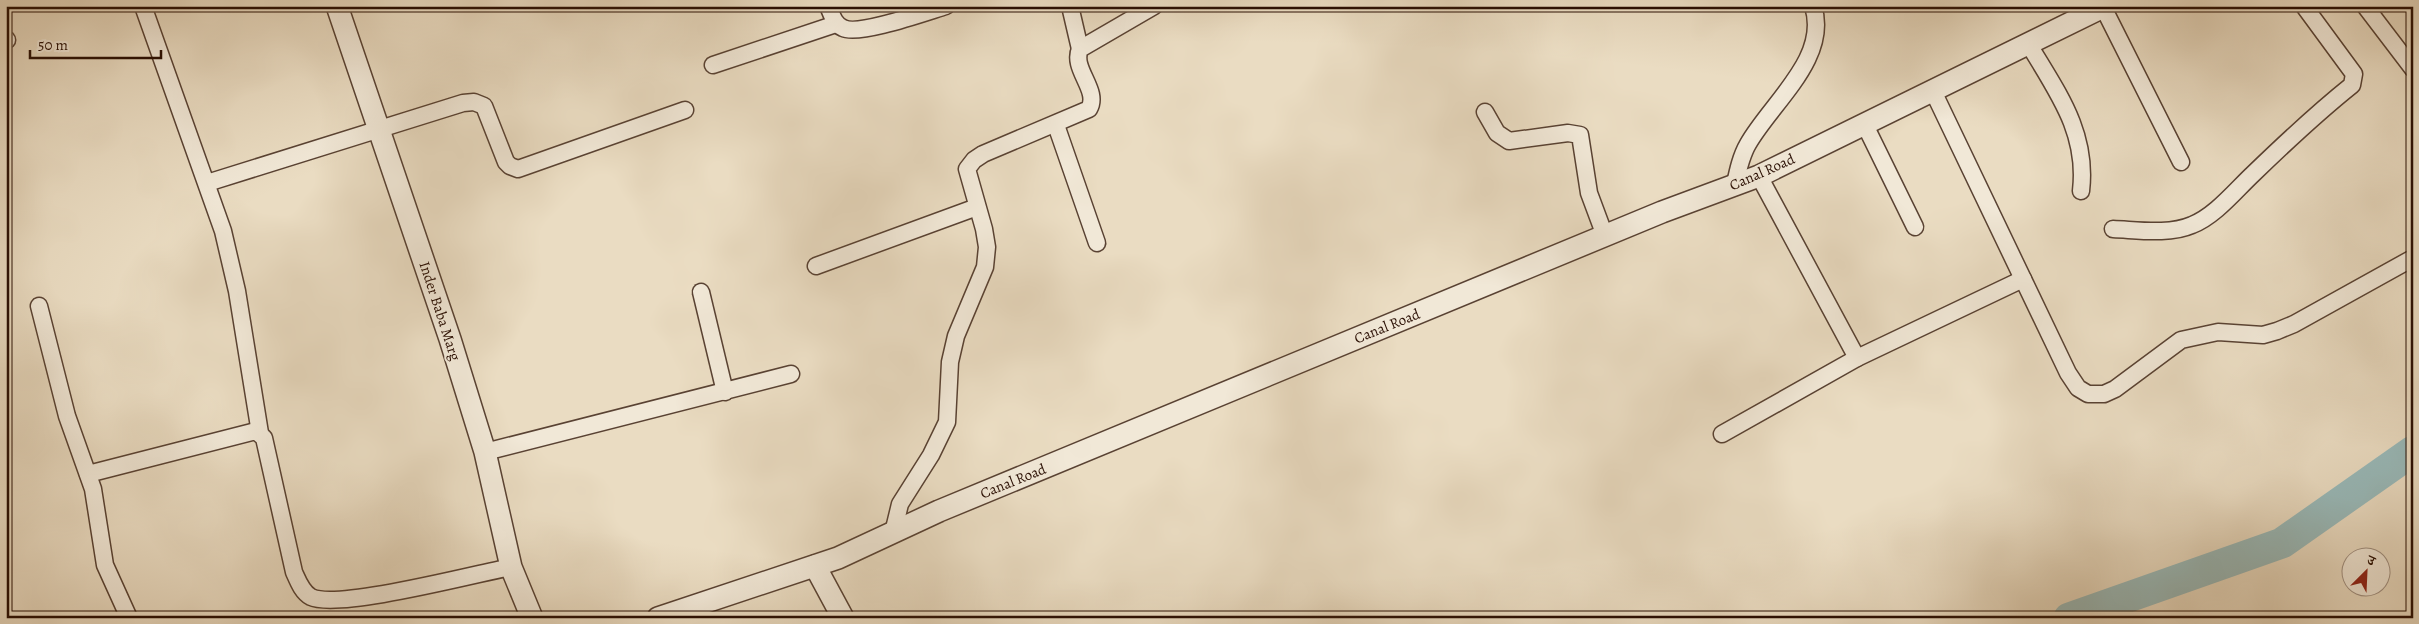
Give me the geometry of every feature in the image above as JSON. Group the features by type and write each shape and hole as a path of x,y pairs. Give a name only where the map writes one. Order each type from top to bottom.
{"street":[{"path":"143,6 207,183 231,261 260,433 264,438 268,452 294,572 300,585 311,597 322,600 374,596 511,567"},
{"name":"Inder Baba Marg","path":"337,6 486,452 511,567 532,618"},
{"path":"828,6 836,24 848,30 857,31 946,6"},
{"path":"893,533 900,504 930,455 947,422 950,362 956,336 985,267 987,247 967,174 969,165 984,154 1056,125 1082,113 1091,106 1092,96 1078,56 1080,49 1070,6"},
{"path":"1080,49 1154,6"},
{"path":"1735,184 1746,146 1806,61 1816,30 1813,6"},
{"path":"2113,229 2160,230 2179,229 2193,225 2216,208 2309,121 2352,85 2354,74 2304,6"},
{"path":"2364,6 2413,69"},
{"path":"2104,7 2181,162"},
{"name":"Canal Road","path":"658,618 838,558 949,507 1606,236 1759,176 1932,89 2104,7"},
{"path":"714,65 836,24"},
{"path":"2028,43 2063,102 2075,127 2083,174 2081,192"},
{"path":"1932,89 2068,373 2078,388 2088,394 2097,395 2115,388 2181,340 2218,332 2263,335 2294,324 2413,258"},
{"path":"207,183 463,103 484,106 506,162 518,169 685,110"},
{"path":"1485,112 1497,133 1509,141 1568,133 1580,135 1583,140 1588,193 1606,236"},
{"path":"1864,123 1915,227"},
{"path":"1056,125 1097,243"},
{"path":"1759,176 1857,358"},
{"path":"816,266 977,207"},
{"path":"1722,434 1857,358 2023,279"},
{"path":"701,292 725,392"},
{"path":"40,306 67,416 94,489 105,565 128,618"},
{"path":"486,452 791,374"},
{"path":"88,474 252,430 260,433"},
{"path":"815,566 844,618"}],"waterway":[{"path":"2069,618 2282,543 2413,451"}]}
